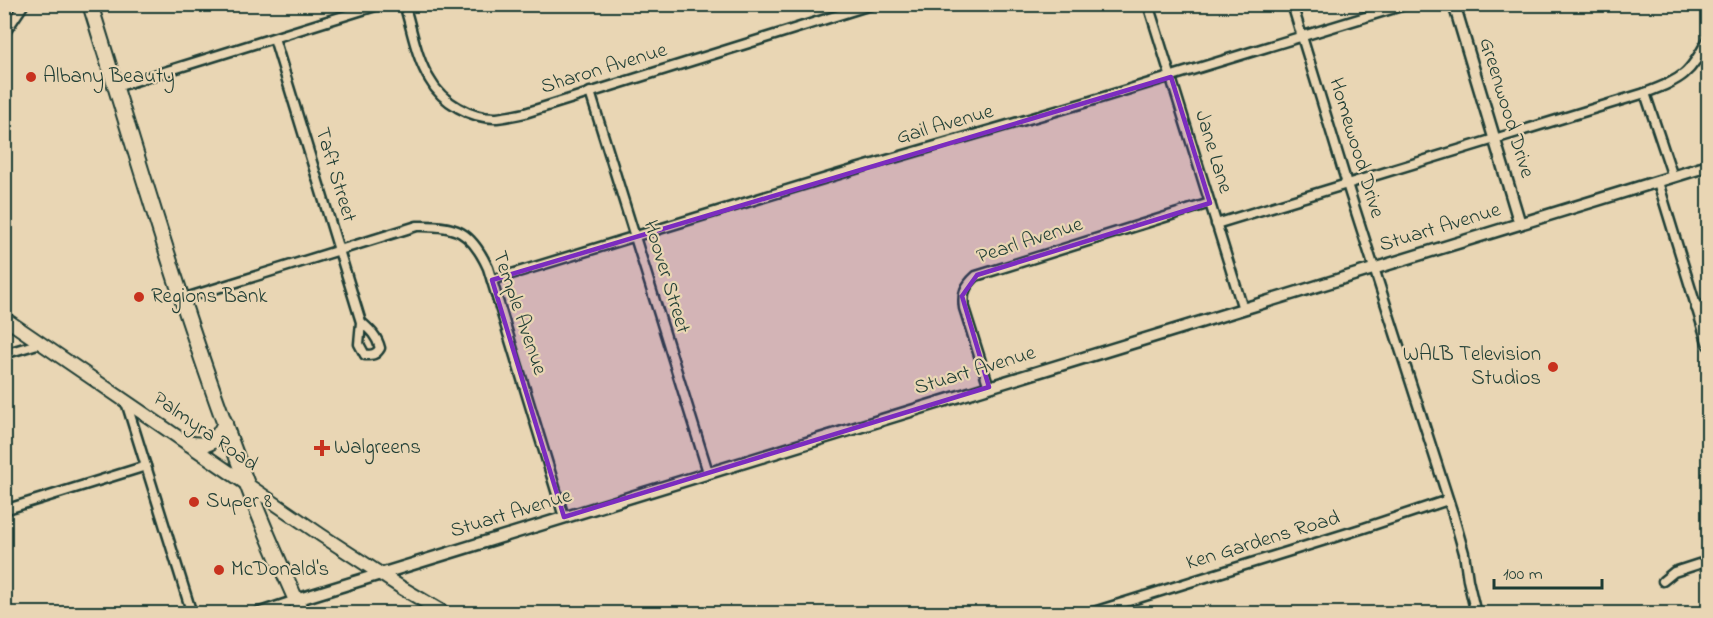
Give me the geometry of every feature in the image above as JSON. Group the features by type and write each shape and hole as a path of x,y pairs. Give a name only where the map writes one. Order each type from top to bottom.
{"main road":[{"path":"90,4 207,373 247,485 302,614"},
{"name":"Palmyra Road","path":"4,318 247,485 446,614"},
{"path":"188,443 208,445 220,435 225,423"}],"street":[{"path":"4,34 24,4"},
{"path":"116,87 382,4"},
{"name":"Sharon Avenue","path":"404,4 429,80 443,97 462,110 496,118 525,113 874,4"},
{"name":"Jane Lane","path":"1148,4 1243,309"},
{"name":"Homewood Drive","path":"1292,4 1464,553 1476,614"},
{"name":"Gail Avenue","path":"492,280 1408,4"},
{"name":"Greenwood Drive","path":"1454,4 1520,224"},
{"name":"Taft Street","path":"274,38 361,322"},
{"path":"1216,224 1645,93 1674,82 1687,72 1699,57 1708,39"},
{"name":"Hoover Street","path":"590,92 708,472"},
{"path":"1645,93 1673,177"},
{"name":"Stuart Avenue","path":"254,614 708,472 1708,166"},
{"path":"1658,182 1708,345"},
{"name":"Pearl Avenue","path":"989,387 962,297 967,284 976,276 1210,203"},
{"name":"Temple Avenue","path":"182,299 417,226 440,226 462,233 480,251 492,280 564,517"},
{"path":"1696,308 1708,304"},
{"path":"4,354 41,343"},
{"path":"126,401 192,614"},
{"path":"4,510 146,466"},
{"name":"Ken Gardens Road","path":"1087,614 1448,500"},
{"path":"1663,580 1674,572 1708,561"}],"highlighted area":[{"path":"1171,77 1210,203 977,275 962,296 989,387 564,517 492,280"}],"place":[{"name":"Albany Beauty","path":"31,77"},
{"name":"Regions Bank","path":"139,297"},
{"name":"WALB Television Studios","path":"1553,367"},
{"name":"Walgreens","path":"322,448"},
{"name":"Super 8","path":"194,502"},
{"name":"McDonald's","path":"219,570"}]}
